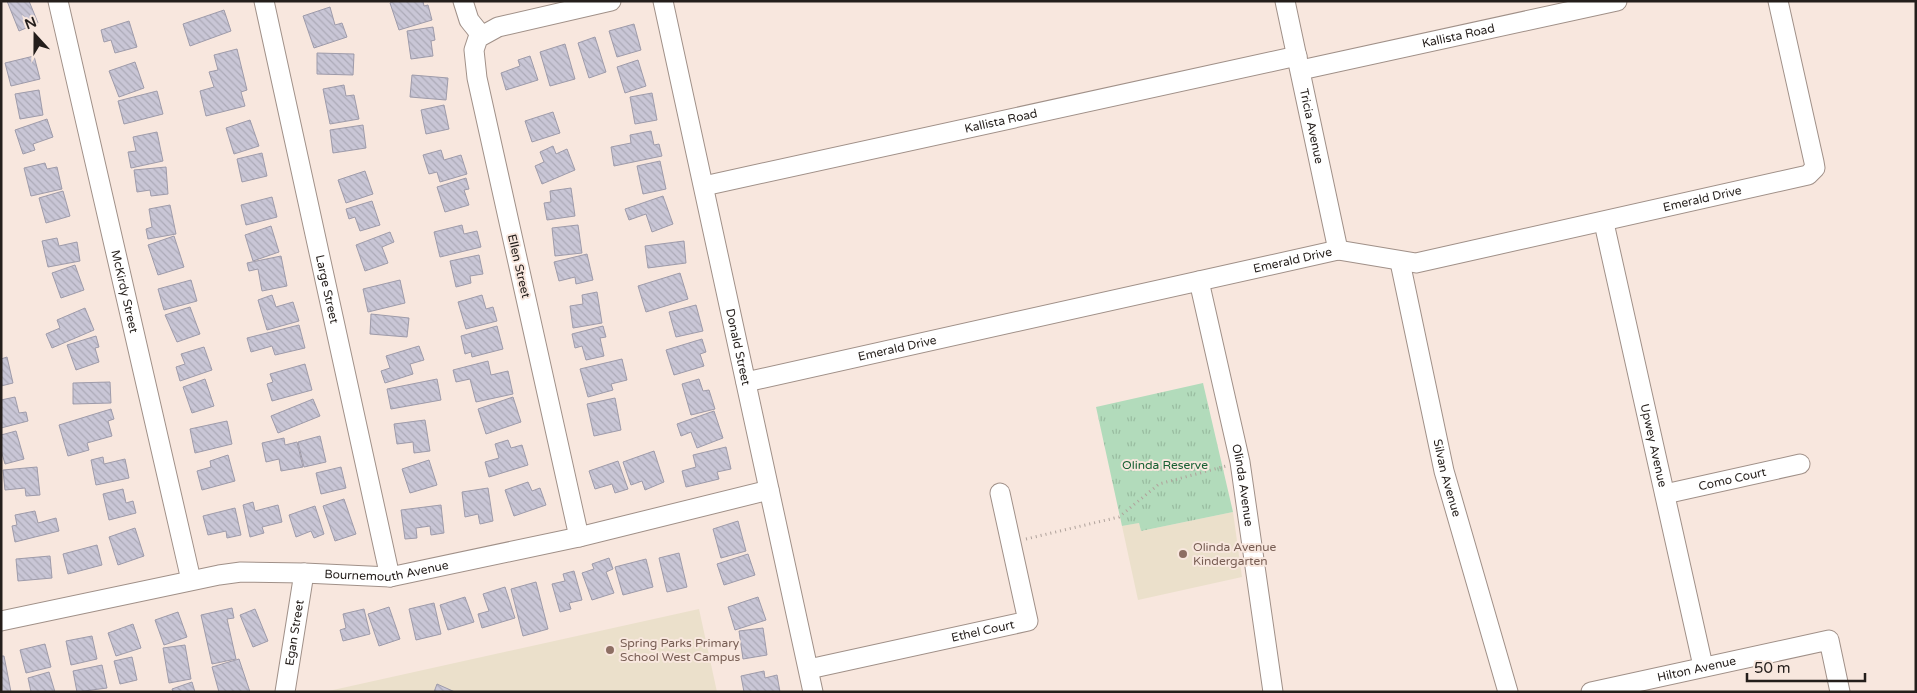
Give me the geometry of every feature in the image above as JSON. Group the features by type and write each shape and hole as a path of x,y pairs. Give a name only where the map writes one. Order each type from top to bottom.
{"street":[{"name":"McKirdy Street","path":"58,1 191,580"},
{"name":"Large Street","path":"264,1 390,577"},
{"path":"463,1 469,20 481,35 492,28 507,24 611,1"},
{"name":"Donald Street","path":"662,1 814,692"},
{"name":"Tricia Avenue","path":"1285,1 1338,250"},
{"name":"Kallista Road","path":"704,186 1299,63 1617,1"},
{"name":"Emerald Drive","path":"746,382 1338,250 1400,262 1416,263 1604,223 1812,173 1814,162 1778,1"},
{"name":"Ellen Street","path":"481,35 474,50 477,78 579,537"},
{"name":"Upwey Avenue","path":"1604,223 1703,666"},
{"name":"Silvan Avenue","path":"1400,262 1444,471 1508,692"},
{"name":"Olinda Avenue","path":"1199,282 1240,462 1273,692"},
{"name":"Como Court","path":"1665,494 1800,464"},
{"name":"Bournemouth Avenue","path":"1,621 191,580 241,572 390,577 579,537 769,490"},
{"name":"Ethel Court","path":"809,669 1028,621 1000,493"},
{"name":"Egan Street","path":"285,692 304,573"},
{"name":"Hilton Avenue","path":"1591,692 1703,666 1830,640 1840,692"}],"path":[{"path":"1011,542 1119,517 1158,484 1240,462"}],"shaded area":[{"name":"Olinda Avenue Kindergarten","path":"1233,512 1242,577 1138,600 1122,526 1139,523 1141,531"},
{"name":"Spring Parks Primary School West Campus","path":"699,609 717,692 324,692"}],"green space":[{"name":"Olinda Reserve","path":"1203,383 1233,512 1141,531 1139,523 1122,526 1096,407"}],"building":[{"path":"7,1 29,1 38,23 19,31"},
{"path":"394,1 423,1 424,6 428,5 432,20 399,30 390,3"},
{"path":"330,7 335,25 342,23 347,37 314,48 303,16"},
{"path":"224,10 231,31 190,46 183,24"},
{"path":"129,21 137,47 115,53 111,40 104,42 101,30"},
{"path":"634,24 641,50 617,57 609,31"},
{"path":"433,27 435,40 431,41 433,56 411,59 407,31"},
{"path":"595,37 606,72 589,78 578,43"},
{"path":"565,44 575,79 550,86 540,52"},
{"path":"237,49 247,90 241,92 245,106 206,116 200,91 214,87 209,72 218,70 214,55"},
{"path":"317,53 354,54 353,75 317,74"},
{"path":"34,56 40,79 11,86 5,63"},
{"path":"530,56 538,80 506,90 501,73 520,66 518,60"},
{"path":"638,60 646,86 625,93 617,67"},
{"path":"135,62 144,88 119,97 109,71"},
{"path":"412,75 448,78 446,100 410,97"},
{"path":"344,85 346,96 354,95 359,119 330,124 323,89"},
{"path":"39,90 43,115 20,119 15,94"},
{"path":"157,91 163,114 124,124 118,101"},
{"path":"652,93 657,120 635,124 630,97"},
{"path":"444,105 449,129 426,134 421,110"},
{"path":"553,112 560,133 532,142 525,121"},
{"path":"47,119 53,137 33,144 35,150 23,154 15,130"},
{"path":"250,120 259,146 234,154 226,128"},
{"path":"363,125 366,148 333,153 330,130"},
{"path":"651,131 654,145 659,144 662,156 614,166 611,147 631,143 630,135"},
{"path":"157,132 163,161 131,168 128,152 136,151 133,137"},
{"path":"553,146 556,154 567,149 575,170 542,184 535,166 544,162 540,152"},
{"path":"441,150 444,160 461,155 467,174 440,182 437,172 429,174 423,155"},
{"path":"262,153 267,176 242,182 237,159"},
{"path":"660,161 666,189 643,194 637,166"},
{"path":"45,163 47,169 57,167 62,189 31,196 24,168"},
{"path":"166,167 168,194 151,196 150,190 137,192 134,170"},
{"path":"365,171 373,194 346,203 338,180"},
{"path":"466,178 469,189 464,190 469,205 445,212 437,187"},
{"path":"571,188 575,216 547,220 544,203 551,202 550,191"},
{"path":"63,191 70,216 46,223 39,198"},
{"path":"663,196 673,224 652,232 646,214 629,220 625,209"},
{"path":"272,197 277,217 246,225 241,205"},
{"path":"372,201 380,225 360,231 355,217 349,219 346,209"},
{"path":"170,205 176,234 148,239 146,229 152,227 149,209"},
{"path":"462,225 464,234 477,231 481,247 440,257 434,232"},
{"path":"578,225 582,253 555,256 552,228"},
{"path":"271,226 279,252 253,261 245,235"},
{"path":"390,232 394,242 382,247 388,263 365,271 356,245"},
{"path":"174,236 184,267 158,275 148,245"},
{"path":"57,238 59,246 77,242 80,261 48,267 42,241"},
{"path":"684,241 686,263 648,268 645,246"},
{"path":"587,254 593,280 576,284 575,277 559,281 554,262"},
{"path":"479,255 483,274 470,276 471,283 456,287 450,261"},
{"path":"281,256 287,286 262,291 258,269 249,271 247,263"},
{"path":"75,265 84,290 61,298 52,273"},
{"path":"680,273 688,299 646,312 638,286"},
{"path":"191,280 197,301 164,310 158,289"},
{"path":"400,280 405,303 368,312 363,289"},
{"path":"597,292 602,323 573,328 570,306 583,304 582,295"},
{"path":"272,295 276,307 293,302 299,321 267,330 258,300"},
{"path":"482,295 486,309 493,307 497,321 466,329 458,302"},
{"path":"696,305 703,331 676,337 669,312"},
{"path":"190,307 200,334 177,342 165,315"},
{"path":"85,308 94,330 52,348 46,334 60,328 57,320"},
{"path":"371,314 409,318 407,337 370,334"},
{"path":"299,325 305,348 275,355 272,346 251,352 247,338"},
{"path":"497,326 503,349 472,357 471,352 465,354 461,336"},
{"path":"603,326 606,337 600,338 604,356 586,360 582,346 575,348 572,334"},
{"path":"96,336 99,347 95,348 99,362 76,370 67,345"},
{"path":"702,339 706,352 700,354 704,366 674,375 666,350"},
{"path":"419,346 424,360 410,364 413,374 385,383 381,371 390,368 386,356"},
{"path":"204,347 212,370 180,381 176,367 185,364 181,354"},
{"path":"7,357 13,383 1,386 1,359"},
{"path":"622,359 627,380 611,384 613,390 588,397 580,369"},
{"path":"488,361 491,375 508,371 513,394 476,402 470,379 456,382 453,370"},
{"path":"305,364 312,390 272,401 267,384 273,382 270,374"},
{"path":"205,379 214,406 192,413 183,387"},
{"path":"437,379 441,400 391,409 387,389"},
{"path":"699,379 703,391 709,390 715,409 691,415 682,384"},
{"path":"110,382 111,403 73,404 73,383"},
{"path":"15,397 19,413 26,412 28,421 1,428 1,400"},
{"path":"513,397 521,422 486,434 478,409"},
{"path":"615,398 621,430 594,436 587,404"},
{"path":"313,399 320,416 278,433 271,416"},
{"path":"111,409 114,419 108,421 112,436 87,443 89,450 68,456 59,425"},
{"path":"714,411 723,438 697,448 691,432 681,436 677,424"},
{"path":"425,420 430,451 414,453 413,442 397,444 394,424"},
{"path":"227,421 232,444 195,453 190,429"},
{"path":"16,431 24,459 5,464 1,450 1,435"},
{"path":"320,436 326,462 304,467 298,442"},
{"path":"284,438 285,445 297,442 303,467 281,471 279,459 266,462 262,443"},
{"path":"508,440 511,448 522,445 528,465 489,477 485,462 499,458 495,444"},
{"path":"726,447 731,469 717,472 719,479 686,487 682,471 696,467 693,455"},
{"path":"654,451 664,482 645,490 642,481 631,485 623,462"},
{"path":"228,455 235,481 202,490 197,471 211,467 210,461"},
{"path":"103,457 104,464 125,459 129,478 96,485 91,460"},
{"path":"429,460 437,485 410,493 402,469"},
{"path":"618,461 628,489 615,493 612,484 595,489 589,471"},
{"path":"37,467 40,495 26,496 25,488 5,490 3,470"},
{"path":"341,467 346,488 321,494 316,473"},
{"path":"528,482 532,491 540,488 546,505 514,516 505,490"},
{"path":"488,488 493,521 480,524 478,514 465,517 462,492"},
{"path":"123,489 126,503 133,501 136,513 109,520 103,494"},
{"path":"344,499 356,534 335,541 323,506"},
{"path":"253,502 255,511 278,505 282,522 262,527 264,533 250,537 243,505"},
{"path":"441,505 444,533 431,535 430,526 416,528 417,538 405,539 401,510"},
{"path":"315,506 324,534 314,538 311,531 296,537 289,515"},
{"path":"235,508 241,535 227,538 226,531 208,535 203,516"},
{"path":"35,511 38,523 56,518 59,531 15,542 12,526 17,525 15,515"},
{"path":"738,521 746,551 721,558 713,529"},
{"path":"135,528 144,556 118,565 109,537"},
{"path":"97,545 102,565 68,574 63,554"},
{"path":"679,553 687,587 667,592 659,558"},
{"path":"748,554 755,575 724,585 717,564"},
{"path":"50,556 52,578 18,581 16,559"},
{"path":"609,558 613,569 606,572 614,593 592,600 582,573 594,569 592,564"},
{"path":"646,559 653,587 623,595 615,567"},
{"path":"574,571 582,600 569,603 571,609 560,612 552,584 565,581 563,574"},
{"path":"536,582 548,629 523,636 511,589"},
{"path":"505,587 515,618 482,628 478,614 489,611 483,594"},
{"path":"465,597 474,622 448,630 440,605"},
{"path":"758,597 766,620 735,630 728,607"},
{"path":"434,603 441,634 416,640 409,609"},
{"path":"389,607 400,639 379,646 368,614"},
{"path":"232,608 234,618 227,619 236,659 212,664 201,615"},
{"path":"255,609 268,641 253,647 240,615"},
{"path":"364,609 370,634 343,641 340,630 346,628 343,614"},
{"path":"178,612 187,637 164,645 155,620"},
{"path":"133,624 141,648 116,656 108,633"},
{"path":"763,628 767,655 743,659 739,631"},
{"path":"92,636 97,659 71,665 66,641"},
{"path":"45,644 51,667 26,673 20,650"},
{"path":"185,645 191,679 169,683 163,648"},
{"path":"1,656 4,656 11,692 1,692"},
{"path":"132,657 137,680 120,684 114,661"},
{"path":"239,659 250,692 219,692 212,667"},
{"path":"102,665 107,688 77,692 73,671"},
{"path":"764,671 765,678 777,675 780,692 744,692 741,676"},
{"path":"49,672 55,692 31,692 28,678"},
{"path":"192,682 195,692 173,692 172,689"},
{"path":"437,684 455,692 434,692"}],"place":[{"name":"Olinda Avenue Kindergarten","path":"1183,554"},
{"name":"Spring Parks Primary School West Campus","path":"610,650"}]}
